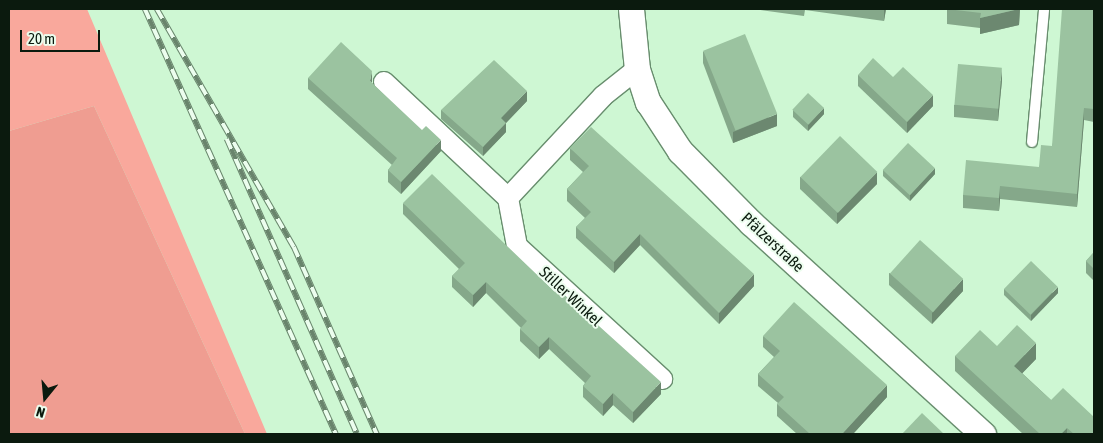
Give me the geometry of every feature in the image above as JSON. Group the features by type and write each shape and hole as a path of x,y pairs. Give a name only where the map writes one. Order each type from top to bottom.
{"street":[{"name":"Pfälzerstraße","path":"631,9 637,69 661,124 710,183 984,434"},
{"path":"384,82 508,198 603,96 637,69"},
{"name":"Stiller Winkel","path":"508,198 517,246 662,379"}],"lane":[{"path":"1032,142 1044,9"}],"shaded area":[{"path":"9,9 87,9 267,434 245,434 94,106 9,131"},
{"path":"94,106 245,434 9,434 9,131"}],"building":[{"path":"947,9 1019,9 980,18 981,13"},
{"path":"1062,9 1094,9 1094,109 1084,108 1077,194 1000,186 999,198 963,195 966,160 1039,167 1041,145 1052,146"},
{"path":"745,34 777,114 735,131 703,51"},
{"path":"341,42 372,71 370,81 422,130 426,126 441,140 401,182 388,170 397,158 308,78"},
{"path":"873,58 893,77 903,67 933,95 907,122 858,75"},
{"path":"494,60 527,91 501,118 506,123 483,147 441,110"},
{"path":"958,64 1002,68 998,109 954,105"},
{"path":"808,93 824,108 808,125 792,110"},
{"path":"591,127 754,274 719,313 640,234 614,262 576,227 591,212 567,189 589,166 570,148"},
{"path":"840,136 877,172 838,213 800,177"},
{"path":"908,143 935,168 910,195 883,170"},
{"path":"432,174 555,292 558,289 661,382 633,412 613,393 603,404 583,386 591,376 549,337 539,347 520,329 527,321 486,282 473,295 452,276 465,263 403,203"},
{"path":"920,240 963,279 933,312 890,273"},
{"path":"1094,252 1094,269 1086,261"},
{"path":"1031,261 1058,287 1031,315 1004,289"},
{"path":"794,302 887,385 844,434 810,434 777,404 784,397 758,374 780,351 763,336"},
{"path":"1017,325 1036,343 1014,366 1051,400 1063,388 1094,417 1094,434 1074,434 1067,428 1061,434 1040,434 955,356 980,330 997,346"},
{"path":"922,413 944,434 902,434"}],"railway":[{"path":"145,9 336,434"},
{"path":"157,9 294,247 377,434"},
{"path":"227,139 357,434"}]}
